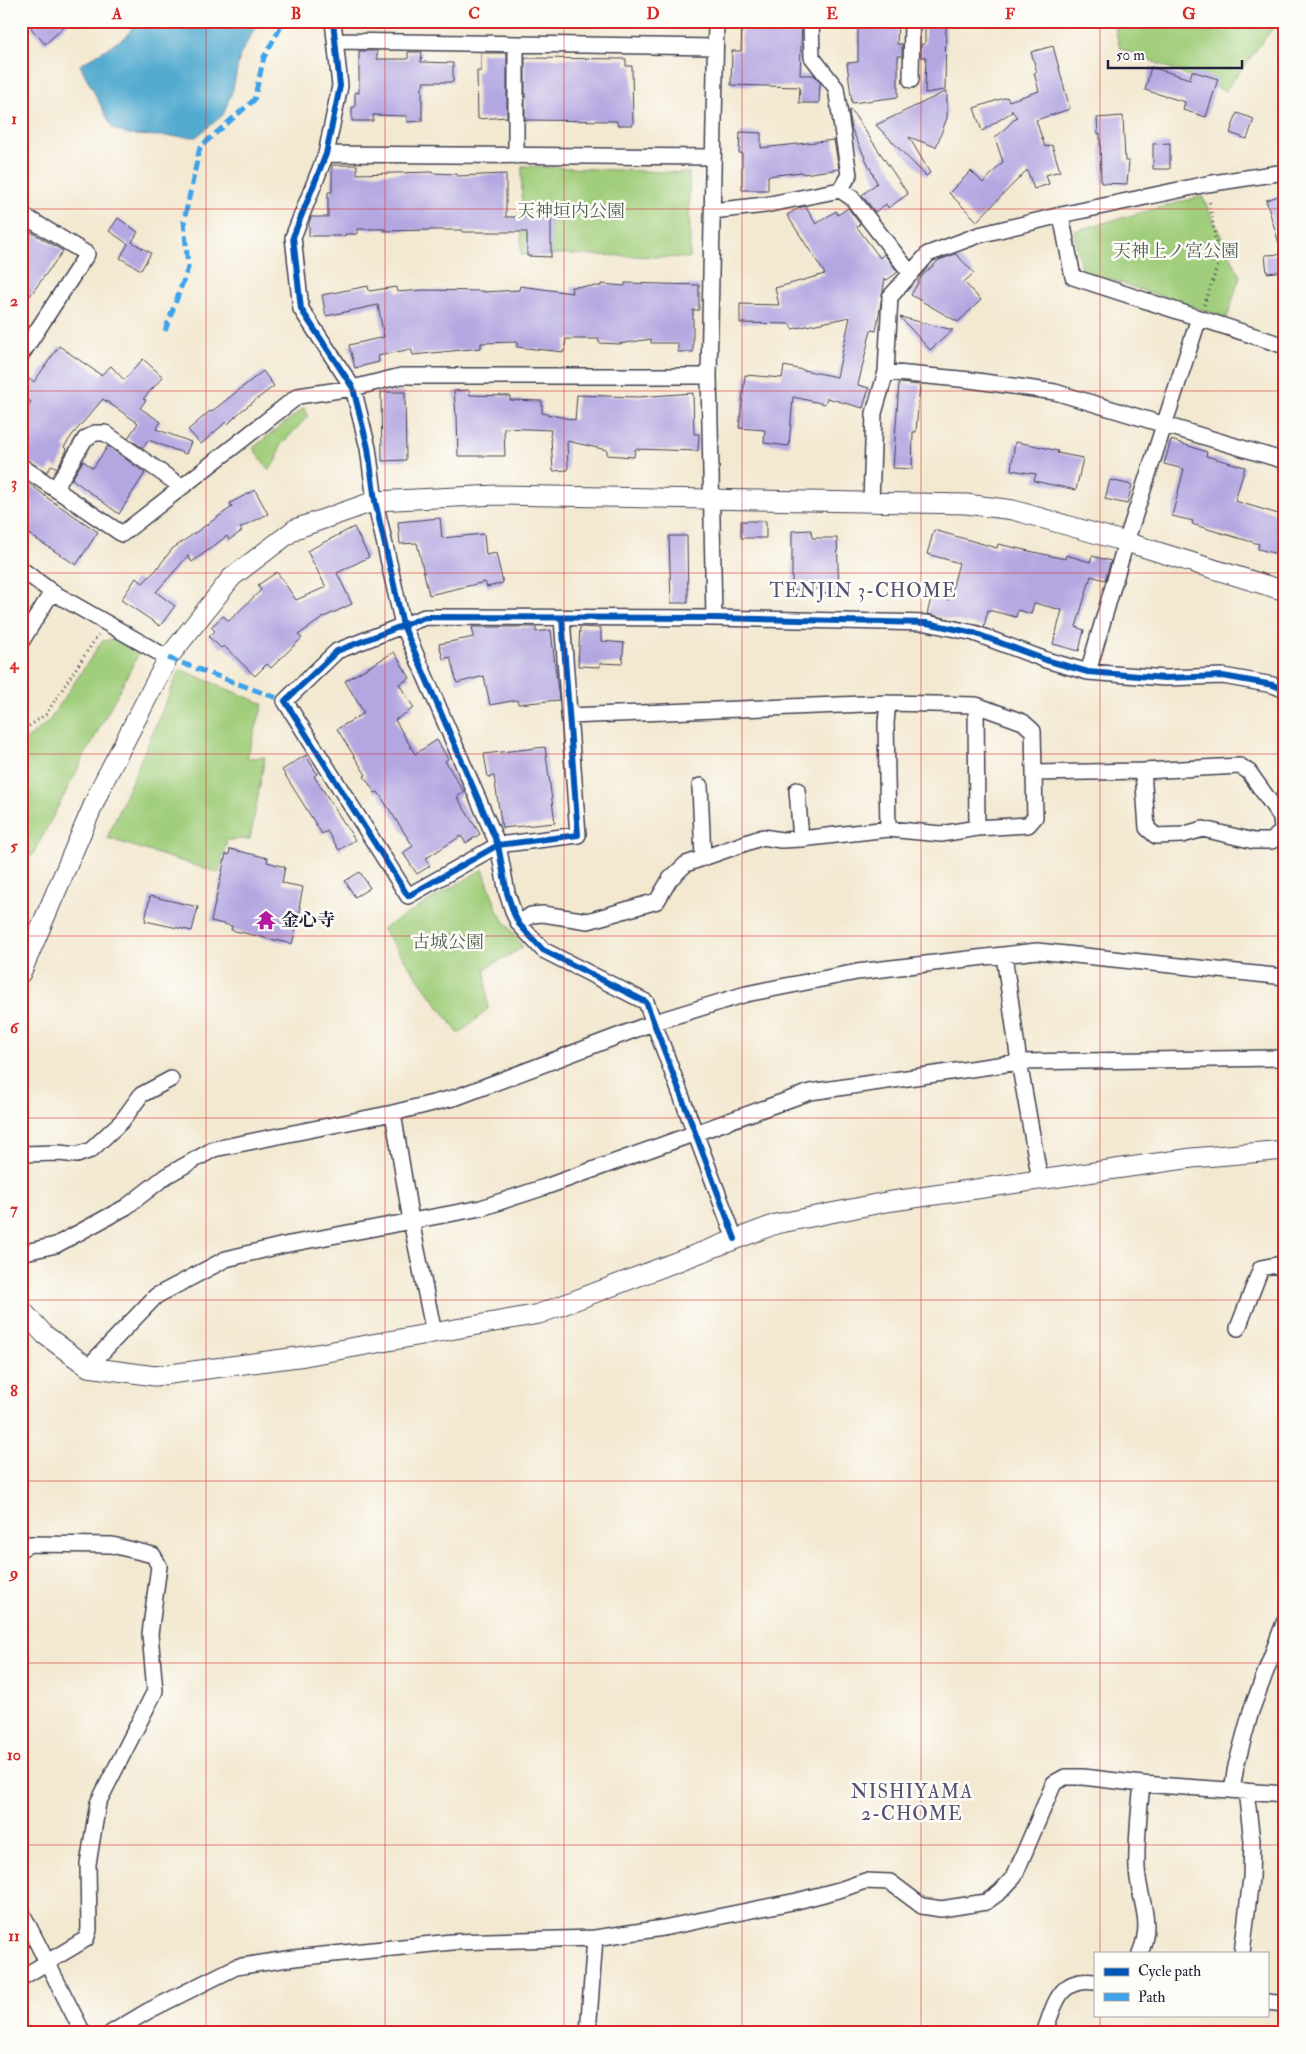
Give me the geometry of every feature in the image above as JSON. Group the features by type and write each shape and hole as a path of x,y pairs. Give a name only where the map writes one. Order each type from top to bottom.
{"street":[{"path":"333,21 340,86 326,154 293,237 301,309 353,388 368,448 375,502 403,624 498,845 507,893 519,924 543,950 646,1002 735,1239"},
{"path":"714,618 709,376 716,21"},
{"path":"811,21 812,57 836,88 848,175 840,190"},
{"path":"911,80 912,21"},
{"path":"336,41 715,47"},
{"path":"516,44 516,156"},
{"path":"326,154 714,157"},
{"path":"871,502 874,413 886,372 890,297 928,254 978,235 1061,215 1207,184 1285,172"},
{"path":"712,211 765,205 840,190 852,198 911,274"},
{"path":"21,214 87,254 21,355"},
{"path":"1061,215 1073,277 1285,346"},
{"path":"1088,672 1126,542 1199,318"},
{"path":"886,372 970,380 1055,392 1285,461"},
{"path":"21,466 122,534 298,396 353,388 401,376 709,376"},
{"path":"55,489 85,439 95,433 105,432 182,487"},
{"path":"21,973 102,785 168,658 232,577 295,529 375,502 497,495 966,504 1013,510 1126,542 1285,591"},
{"path":"21,569 52,592 168,658"},
{"path":"21,642 52,592"},
{"path":"562,618 578,836 498,845 408,896 285,701 337,651 425,617 714,618 927,623 974,634 1046,660 1088,672 1164,678 1223,676 1273,685 1285,690"},
{"path":"519,924 531,915 543,914 588,921 657,900 670,879 686,864 763,837 781,840 801,839 888,829 941,834 978,828 1028,825 1035,817 1033,731 1023,722 976,705 888,703 570,716"},
{"path":"888,703 886,723 888,829"},
{"path":"976,705 978,828"},
{"path":"1034,773 1143,771 1240,766 1249,772 1281,817 1282,830 1272,841 1254,841 1204,829 1182,835 1156,836 1147,828 1143,771"},
{"path":"700,786 703,858"},
{"path":"797,790 801,839"},
{"path":"21,1253 56,1245 126,1207 166,1176 214,1148 393,1113 457,1097 655,1022 746,994 857,972 1037,951 1285,978"},
{"path":"1004,955 1019,1062 1040,1180"},
{"path":"88,1367 156,1296 226,1259 284,1244 481,1208 810,1092 1019,1062 1285,1058"},
{"path":"21,1154 59,1153 76,1155 91,1150 122,1121 141,1095 171,1079"},
{"path":"393,1113 411,1221 434,1333"},
{"path":"21,1309 45,1335 88,1367 155,1376 305,1356 539,1314 776,1224 877,1204 1040,1180 1192,1158 1285,1150"},
{"path":"1238,1328 1261,1268 1276,1265 1285,1268"},
{"path":"21,1549 30,1544 112,1545 153,1555 159,1566 150,1634 155,1691 98,1803 88,1864 89,1930 86,1938 21,1978"},
{"path":"1242,1952 1251,1878 1252,1841 1239,1791 1238,1758 1251,1712 1285,1620"},
{"path":"111,2033 148,2011 236,1966 294,1958 452,1942 595,1938 663,1928 797,1901 865,1881 890,1882 922,1906 941,1909 986,1902 1000,1892 1014,1877 1054,1783 1065,1777 1285,1794"},
{"path":"1140,1952 1145,1940 1147,1917 1137,1872 1137,1835 1142,1784"},
{"path":"21,1911 83,2033"},
{"path":"588,2033 595,1938"},
{"path":"1044,2033 1059,1996 1070,1984 1086,1981 1094,1982"},
{"path":"1268,2002 1285,2004"}],"path":[{"path":"1199,318 1219,262 1207,184"},
{"path":"21,732 46,714 106,622"}],"green space":[{"path":"1113,21 1278,21 1225,91 1120,48"},
{"name":"天神垣内公園","path":"522,166 689,173 690,258 562,254 521,255"},
{"name":"天神上ノ宮公園","path":"1202,196 1240,276 1227,318 1081,270 1074,231"},
{"path":"304,408 308,416 280,446 277,460 269,470 253,448"},
{"path":"115,639 139,653 32,856 23,854 21,857 21,744 49,721 102,641"},
{"path":"180,669 263,704 247,758 265,757 250,839 227,840 219,873 107,838"},
{"name":"古城公園","path":"483,869 498,912 523,947 485,969 488,1009 459,1034 382,929"}],"water":[{"path":"135,21 259,21 240,55 233,89 223,115 196,137 130,135 113,129 80,65 127,36"}],"building":[{"path":"38,21 71,21 45,44 31,28"},
{"path":"742,21 802,21 800,75 814,75 820,82 819,103 799,103 800,87 731,85 732,51 741,51"},
{"path":"858,21 898,21 897,44 902,44 902,56 898,56 898,97 852,103 847,63 858,62"},
{"path":"925,21 946,21 945,90 925,93 926,57 921,57 921,44 925,44"},
{"path":"1053,46 1070,109 1036,120 1045,147 1052,145 1060,171 1046,175 1049,184 1034,189 1027,170 977,221 949,193 971,171 983,183 1003,162 995,138 1017,117 1011,110 1012,112 982,131 974,108 1007,97 1009,101 1039,91 1034,73 1037,72 1031,52"},
{"path":"359,51 377,51 377,59 408,59 408,52 422,52 421,62 453,63 453,82 423,82 422,121 407,122 407,116 373,115 373,121 352,121 352,107 355,107 355,92 359,93"},
{"path":"481,53 507,53 507,117 478,119 477,71 481,71"},
{"path":"525,58 626,59 626,66 632,66 633,125 617,125 617,121 525,120"},
{"path":"1151,67 1190,79 1192,71 1218,79 1206,117 1183,110 1185,102 1145,90"},
{"path":"947,91 947,118 936,147 909,137 930,173 926,176 876,125"},
{"path":"851,110 908,194 888,208 886,204 875,212 862,195 877,183 852,130 849,111"},
{"path":"1237,113 1254,119 1247,139 1230,133"},
{"path":"1123,116 1125,161 1129,161 1127,184 1101,183 1100,133 1098,134 1097,118"},
{"path":"740,132 761,133 761,148 834,140 839,169 768,176 768,190 742,190 742,153 739,153"},
{"path":"1170,143 1170,169 1153,169 1153,144"},
{"path":"332,165 357,165 357,174 432,172 457,174 457,176 506,174 506,217 551,217 551,257 527,256 527,232 462,232 462,230 385,231 385,229 357,229 357,234 345,234 345,236 309,236 311,217 328,217 328,192 332,192"},
{"path":"1285,194 1285,249 1281,250 1266,200"},
{"path":"805,206 816,224 836,211 838,215 848,208 860,224 857,227 880,258 884,254 898,272 887,280 885,279 876,331 871,330 858,385 869,388 863,408 827,398 825,404 793,397 789,446 764,443 765,430 739,428 745,375 782,378 784,366 837,377 850,317 792,329 790,324 740,323 740,304 779,305 775,288 825,274 787,215"},
{"path":"118,218 138,232 132,242 151,253 141,270 120,258 128,244 109,231"},
{"path":"21,226 63,251 21,308"},
{"path":"956,254 974,273 964,282 981,300 958,322 911,295 922,276 939,260"},
{"path":"1285,254 1285,271 1267,273 1265,255"},
{"path":"625,283 699,285 699,310 693,310 693,352 678,352 678,343 651,343 651,339 619,344 599,343 599,339 566,339 564,352 517,347 517,342 481,343 481,348 413,355 411,349 378,356 379,362 355,368 349,345 384,337 378,305 326,316 322,295 368,286 369,291 396,287 397,292 423,290 483,292 519,290 520,286 572,293 571,287 601,286 601,284 625,286"},
{"path":"900,317 953,330 930,350"},
{"path":"59,346 101,375 111,366 124,380 143,359 163,377 143,399 146,400 140,408 161,422 156,429 191,442 186,454 148,440 143,448 128,438 138,423 103,399 64,447 67,450 57,468 52,465 47,472 21,457 21,418 31,402 21,395 21,392 30,379 34,382"},
{"path":"263,371 274,386 240,412 228,424 226,422 201,444 188,430"},
{"path":"899,383 920,385 916,432 913,432 912,469 893,468"},
{"path":"469,390 470,395 510,396 510,400 542,401 542,413 575,420 577,395 638,397 693,393 694,434 699,434 698,451 635,449 634,457 607,455 607,450 567,441 568,470 553,471 551,430 504,428 505,456 458,456 457,415 454,391"},
{"path":"381,392 405,392 406,460 382,461"},
{"path":"1171,440 1207,452 1206,456 1245,467 1235,501 1285,516 1285,556 1258,549 1259,544 1192,524 1193,521 1172,516 1184,469 1164,464"},
{"path":"1015,442 1083,458 1076,490 1034,481 1036,474 1011,470"},
{"path":"108,446 145,473 119,514 72,479 83,461 93,468"},
{"path":"21,477 49,499 98,532 76,565 21,529"},
{"path":"1110,480 1132,485 1127,504 1105,499"},
{"path":"255,490 268,514 240,528 242,531 229,540 227,536 192,562 188,556 156,592 175,606 160,626 121,600 136,578 143,583 172,549 232,507 230,503"},
{"path":"440,518 442,538 484,534 486,555 496,553 503,583 487,587 485,582 429,595 417,543 400,544 398,522"},
{"path":"741,521 766,521 766,538 741,538"},
{"path":"354,527 369,557 337,573 352,604 324,617 298,635 302,638 271,668 267,664 255,676 224,646 221,648 209,637 215,631 211,627 223,616 229,621 261,590 258,585 277,572 296,600 326,587 307,551"},
{"path":"811,530 812,538 837,538 839,593 822,594 821,589 792,590 792,531"},
{"path":"934,530 997,548 998,544 1065,559 1066,555 1090,562 1092,556 1111,561 1105,580 1091,576 1076,627 1084,630 1079,651 1053,644 1062,610 1034,603 1031,614 1018,610 1016,617 988,610 984,627 927,614 932,595 949,600 959,563 927,554"},
{"path":"669,536 687,536 688,603 671,603"},
{"path":"472,627 536,627 536,632 551,630 559,700 518,704 517,700 490,705 484,676 457,683 450,657 443,659 439,644 474,637"},
{"path":"580,627 601,628 601,641 624,643 622,664 600,663 600,667 578,666"},
{"path":"394,652 410,678 399,684 414,708 395,720 415,754 437,740 448,759 445,761 464,792 457,797 480,834 466,843 461,836 425,859 430,866 417,874 403,853 413,846 378,792 375,793 337,729 364,713 345,681"},
{"path":"545,747 555,823 502,828 494,776 488,777 484,754"},
{"path":"306,755 317,774 314,776 355,840 339,850 327,831 322,834 282,770"},
{"path":"230,849 268,858 267,862 285,867 282,883 303,887 299,907 301,907 292,944 231,930 232,926 211,921 226,854 229,855"},
{"path":"360,872 370,888 355,897 345,881"},
{"path":"150,896 198,907 192,931 145,921"}],"marked path":[{"path":"165,331 188,268 184,221 200,147 254,100 264,57 284,21"},
{"path":"168,658 285,701"}],"cycle path":[{"path":"333,21 340,86 326,154 293,237 301,309 353,388 368,448 375,501 403,625 498,845 507,893 519,924 543,950 646,1002 735,1239"},
{"path":"562,618 578,835 498,845 408,896 285,701 337,651 425,617 714,618 927,623 974,633 1046,660 1088,672 1165,678 1223,676 1273,685 1285,690"}],"place":[{"name":"金心寺","path":"266,920"}],"district":[{"name":"TENJIN 3-CHOME","path":"863,591"},
{"name":"NISHIYAMA 2-CHOME","path":"912,1803"}]}
